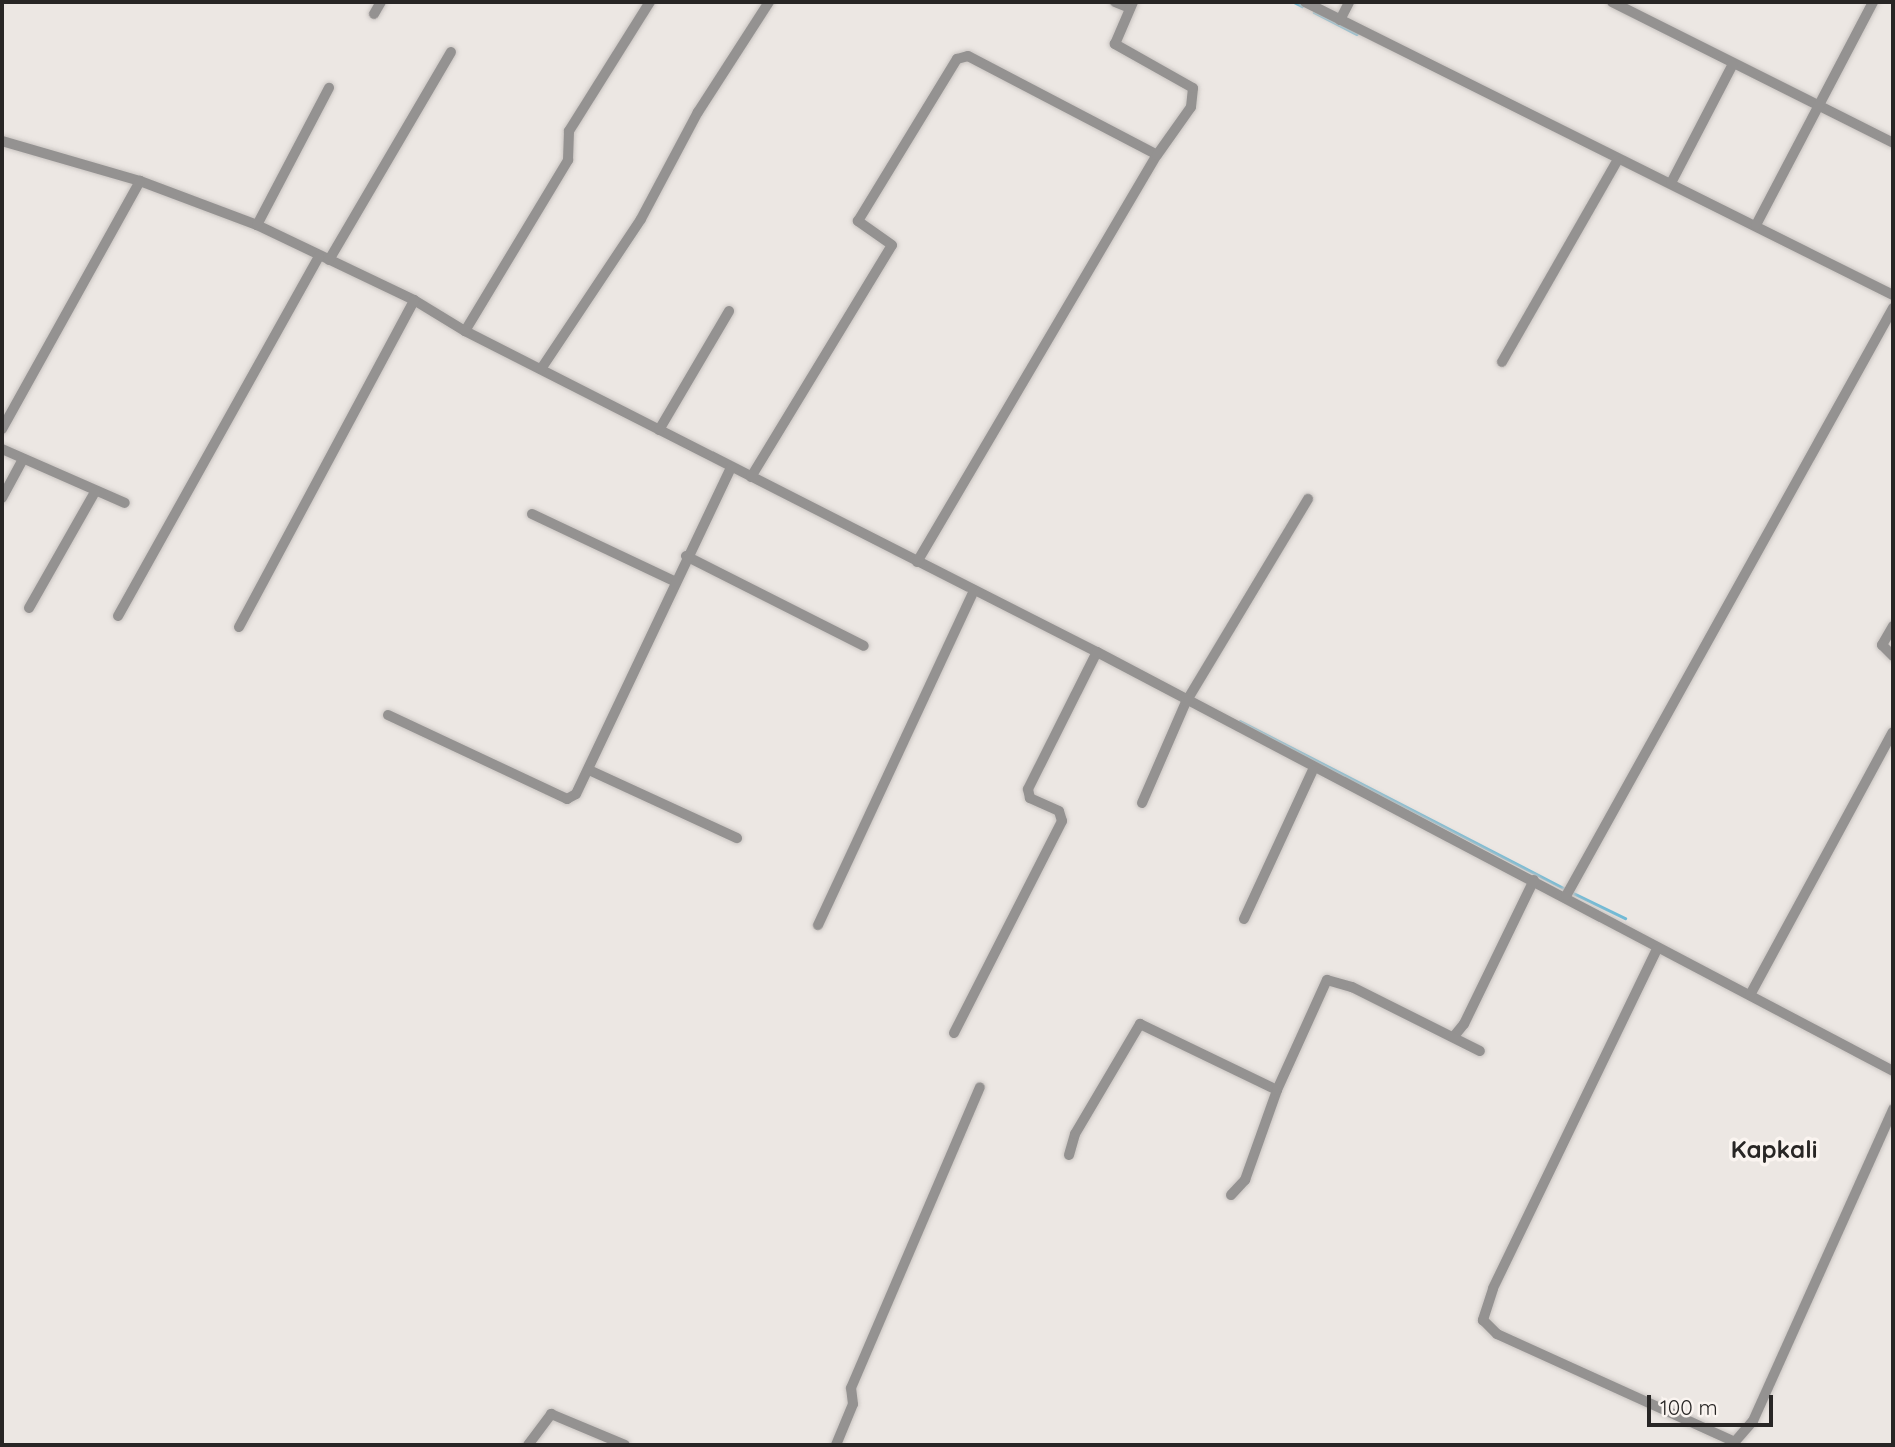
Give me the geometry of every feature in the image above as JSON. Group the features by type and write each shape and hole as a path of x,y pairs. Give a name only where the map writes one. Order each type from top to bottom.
{"street":[{"path":"374,14 381,2"},
{"path":"465,331 568,160 569,131 650,2"},
{"path":"541,369 641,219 698,112 769,2"},
{"path":"916,562 1157,155 1191,107 1194,95 1183,82 1115,44 1131,5 1115,2"},
{"path":"1305,2 1617,161 1623,160 1671,183 1893,295"},
{"path":"1340,20 1349,2"},
{"path":"1612,2 1893,143"},
{"path":"1756,225 1873,2"},
{"path":"118,616 324,258 451,52"},
{"path":"751,477 892,245 858,221 957,59 968,56 1157,155"},
{"path":"1671,183 1733,64"},
{"path":"257,225 329,88"},
{"path":"2,141 140,181 257,225 414,300 465,331 973,593 1097,652 1313,770 1566,896 1657,949 1893,1071"},
{"path":"1502,362 1617,161"},
{"path":"2,429 140,181"},
{"path":"239,627 414,300"},
{"path":"1566,896 1893,308"},
{"path":"659,430 729,311"},
{"path":"2,449 125,503"},
{"path":"2,498 23,459"},
{"path":"388,715 567,799 580,790 674,581 731,467"},
{"path":"29,608 95,492"},
{"path":"1142,803 1186,702 1308,499"},
{"path":"532,514 674,581"},
{"path":"686,556 864,646"},
{"path":"818,925 973,593"},
{"path":"1893,626 1882,645 1893,656"},
{"path":"954,1033 1062,821 1059,811 1030,798 1028,789 1097,652"},
{"path":"1749,995 1893,732"},
{"path":"589,770 737,838"},
{"path":"1244,919 1313,770"},
{"path":"1455,1035 1534,880"},
{"path":"1657,949 1498,1278 1483,1320 1497,1334 1733,1443 1753,1421 1893,1109"},
{"path":"1231,1195 1245,1180 1277,1090 1328,980 1455,1035 1480,1051"},
{"path":"1069,1155 1075,1134 1140,1024 1277,1090"},
{"path":"836,1445 853,1404 851,1388 980,1087"},
{"path":"528,1445 551,1413 625,1445"}],"waterway":[{"path":"1294,2 1302,6"},
{"path":"1314,12 1357,34"},
{"path":"1240,721 1567,890"},
{"path":"1573,893 1625,918"}],"district":[{"name":"Kapkali","path":"1774,1150"}]}
